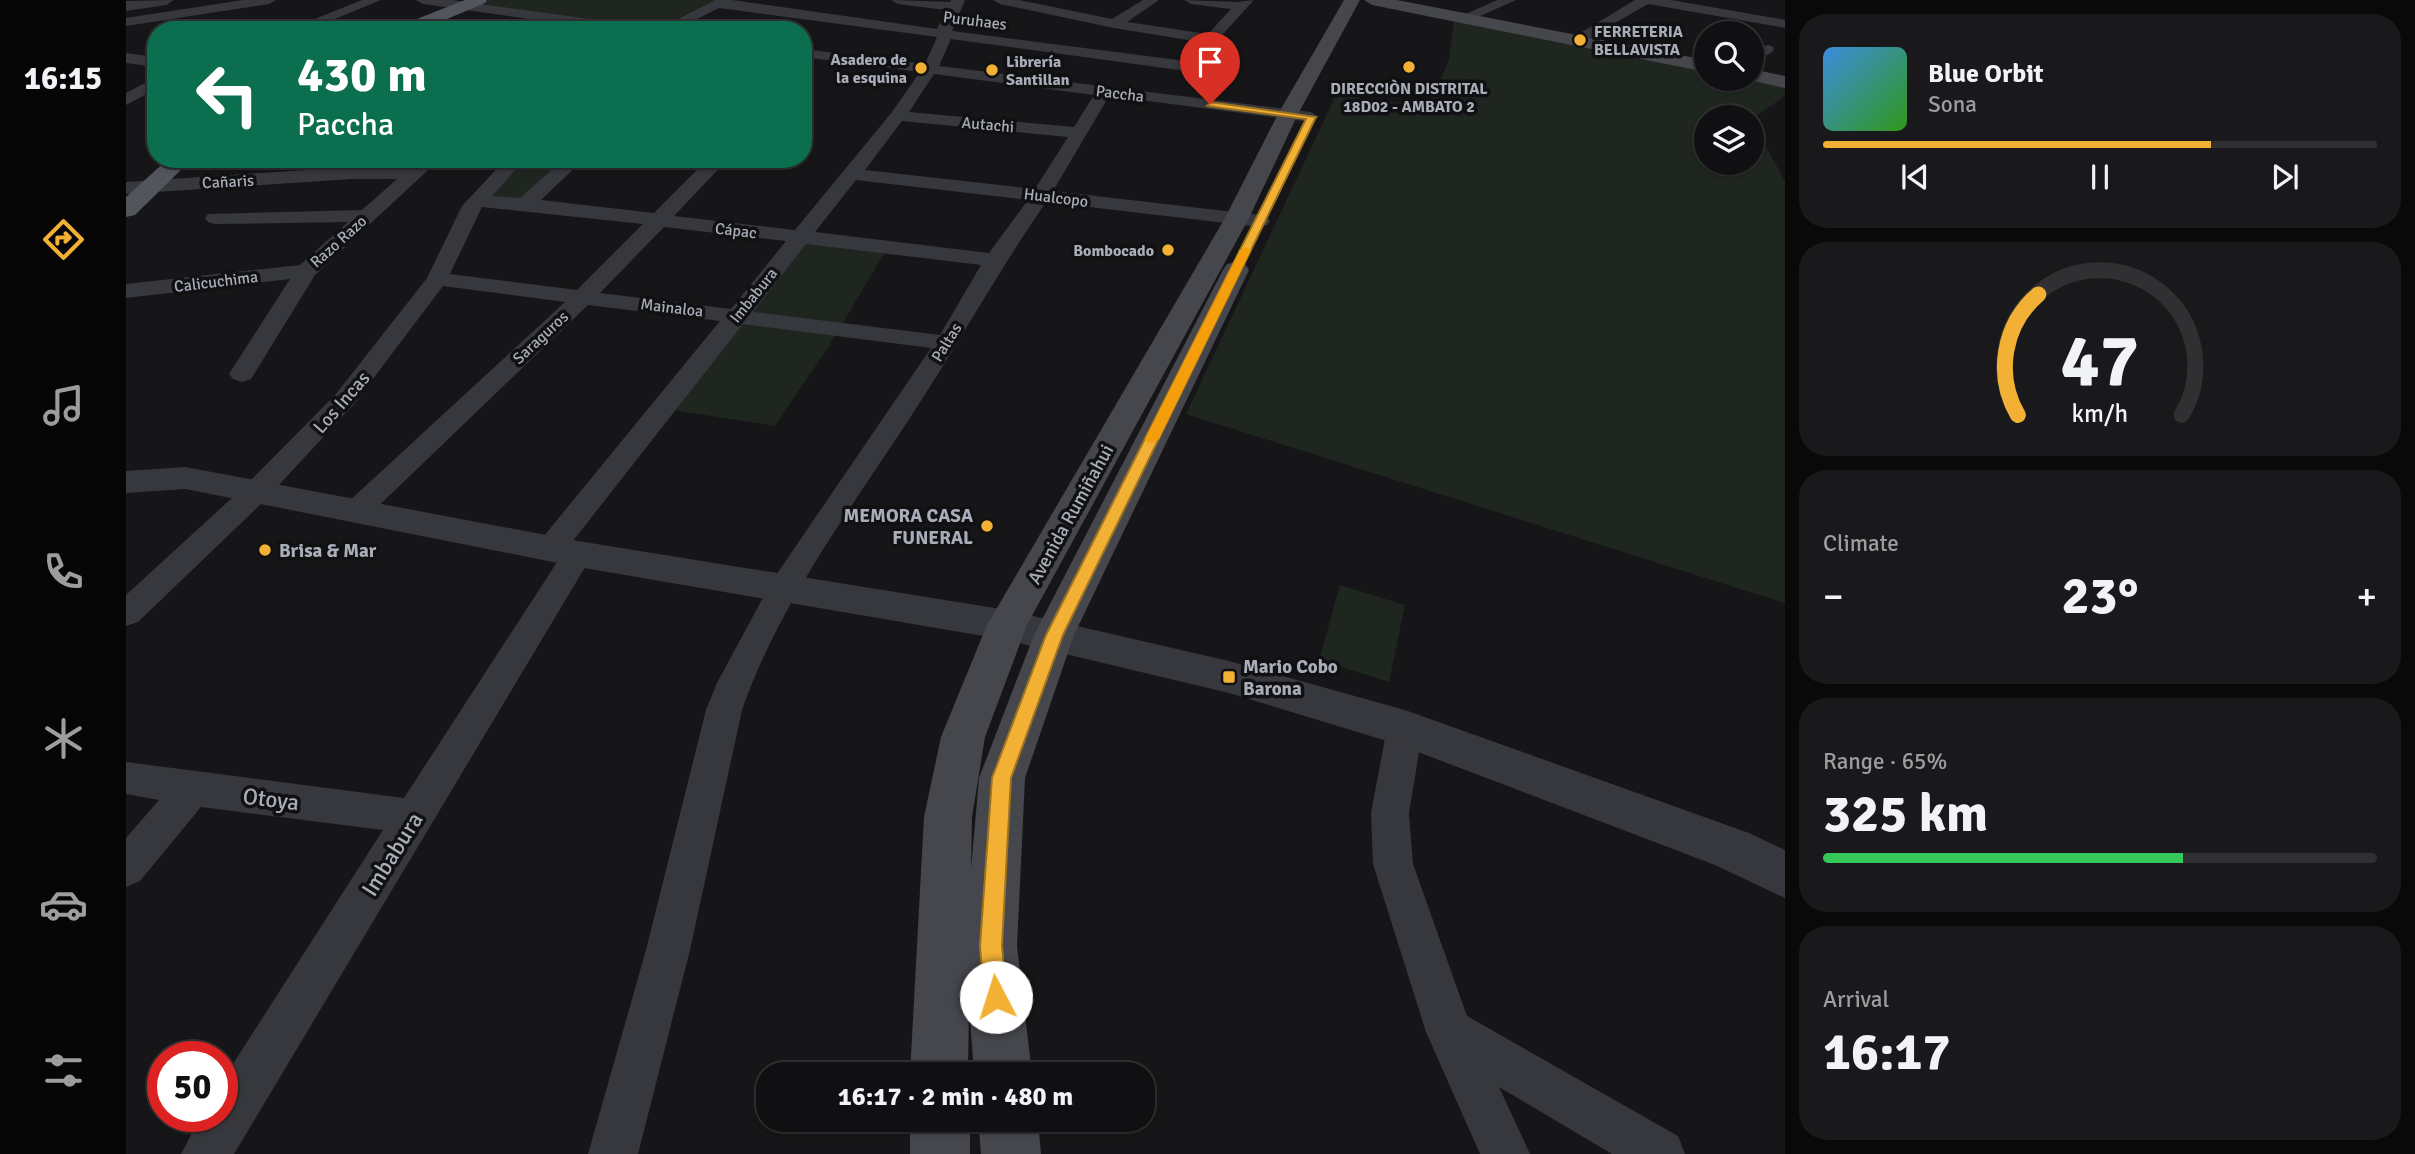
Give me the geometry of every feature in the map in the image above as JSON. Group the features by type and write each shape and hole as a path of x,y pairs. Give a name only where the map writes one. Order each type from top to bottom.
{"main road":[{"name":"Avenida Rumiñahui","path":"1002,1062 991,946 1002,778 1054,635 1248,220 1305,112 1352,0"},
{"path":"1328,82 1366,0"},
{"path":"1372,0 1694,64"},
{"path":"427,21 465,5"},
{"path":"1764,78 1785,82"},
{"path":"126,210 171,168"},
{"name":"Avenida Rumiñahui","path":"939,1062 948,817 963,737 1007,625 1248,220"},
{"path":"940,1132 940,1154"},
{"path":"1008,1132 1011,1154"}],"street":[{"path":"126,6 166,0"},
{"path":"126,22 269,0"},
{"path":"317,21 374,0"},
{"path":"423,0 580,21"},
{"path":"898,0 957,3"},
{"path":"999,0 1114,24 1211,39"},
{"path":"1114,24 1152,0"},
{"path":"1191,0 1244,3"},
{"path":"1464,18 1509,0"},
{"path":"1574,41 1646,0 1785,24"},
{"path":"1712,21 1752,0"},
{"path":"682,21 721,2"},
{"name":"Puruhaes","path":"721,2 1186,66"},
{"name":"Imbabura","path":"206,1154 415,817 564,552 737,315 898,116 930,69 946,34 944,29 957,3"},
{"path":"1157,98 1244,3"},
{"name":"Imbabura","path":"946,34 957,30 971,9"},
{"path":"536,21 547,16"},
{"path":"814,32 835,19"},
{"name":"Paccha","path":"812,54 1104,92 1305,112"},
{"path":"126,58 147,61"},
{"path":"126,100 147,87"},
{"name":"Paltas","path":"613,1154 668,950 724,710 739,673 783,589 947,343 995,260 1041,195 1104,92"},
{"name":"Autachi","path":"898,116 1078,133"},
{"name":"Razo Razo","path":"242,374 306,271 421,168"},
{"name":"Los Incas","path":"126,614 255,493 345,399 438,279 469,210 508,168"},
{"path":"525,204 565,168"},
{"name":"Saraguros","path":"357,510 584,296 710,168"},
{"name":"Cañaris","path":"126,188 352,173 414,174"},
{"name":"Hualcopo","path":"853,174 1248,220"},
{"name":"Cápac","path":"477,201 525,204 995,260"},
{"path":"215,218 366,216"},
{"name":"Calicuchima","path":"126,291 306,271"},
{"name":"Mainaloa","path":"438,279 947,343"},
{"path":"126,482 185,478 564,552 710,574 1054,635 1229,677 1405,728 1732,849 1785,875"},
{"path":"1405,728 1390,813 1394,864 1449,1031 1505,1154"},
{"name":"Otoya","path":"126,778 415,817"},
{"path":"126,868 192,789"},
{"path":"1449,1031 1660,1154"}],"shaded area":[{"path":"488,0 716,0 672,21 599,21 481,4"},
{"path":"1454,21 1694,68 1694,91 1764,91 1764,83 1785,87 1785,96 1764,111 1764,105 1694,105 1694,175 1764,175 1764,143 1785,181 1785,603 1186,414 1336,95 1429,106 1449,60"},
{"path":"516,168 570,168 535,201 485,197"},
{"path":"806,244 885,252 829,346 775,426 673,410"},
{"path":"1340,585 1405,605 1389,682 1319,660"}],"slow traffic":[{"path":"1152,439 1245,250"}],"place":[{"name":"FERRETERIA BELLAVISTA","path":"1580,40"},
{"name":"DIRECCIÒN DISTRITAL 18D02 - AMBATO 2","path":"1409,67"},
{"name":"Asadero de la esquina","path":"921,68"},
{"name":"Librería Santillan","path":"992,70"},
{"name":"Bombocado","path":"1168,250"},
{"name":"MEMORA CASA FUNERAL","path":"987,526"},
{"name":"Brisa & Mar","path":"265,550"},
{"name":"Mario Cobo Barona","path":"1229,677"}],"route":[{"path":"996,997 991,946 1002,778 1054,635 1311,117 1210,104"}]}
